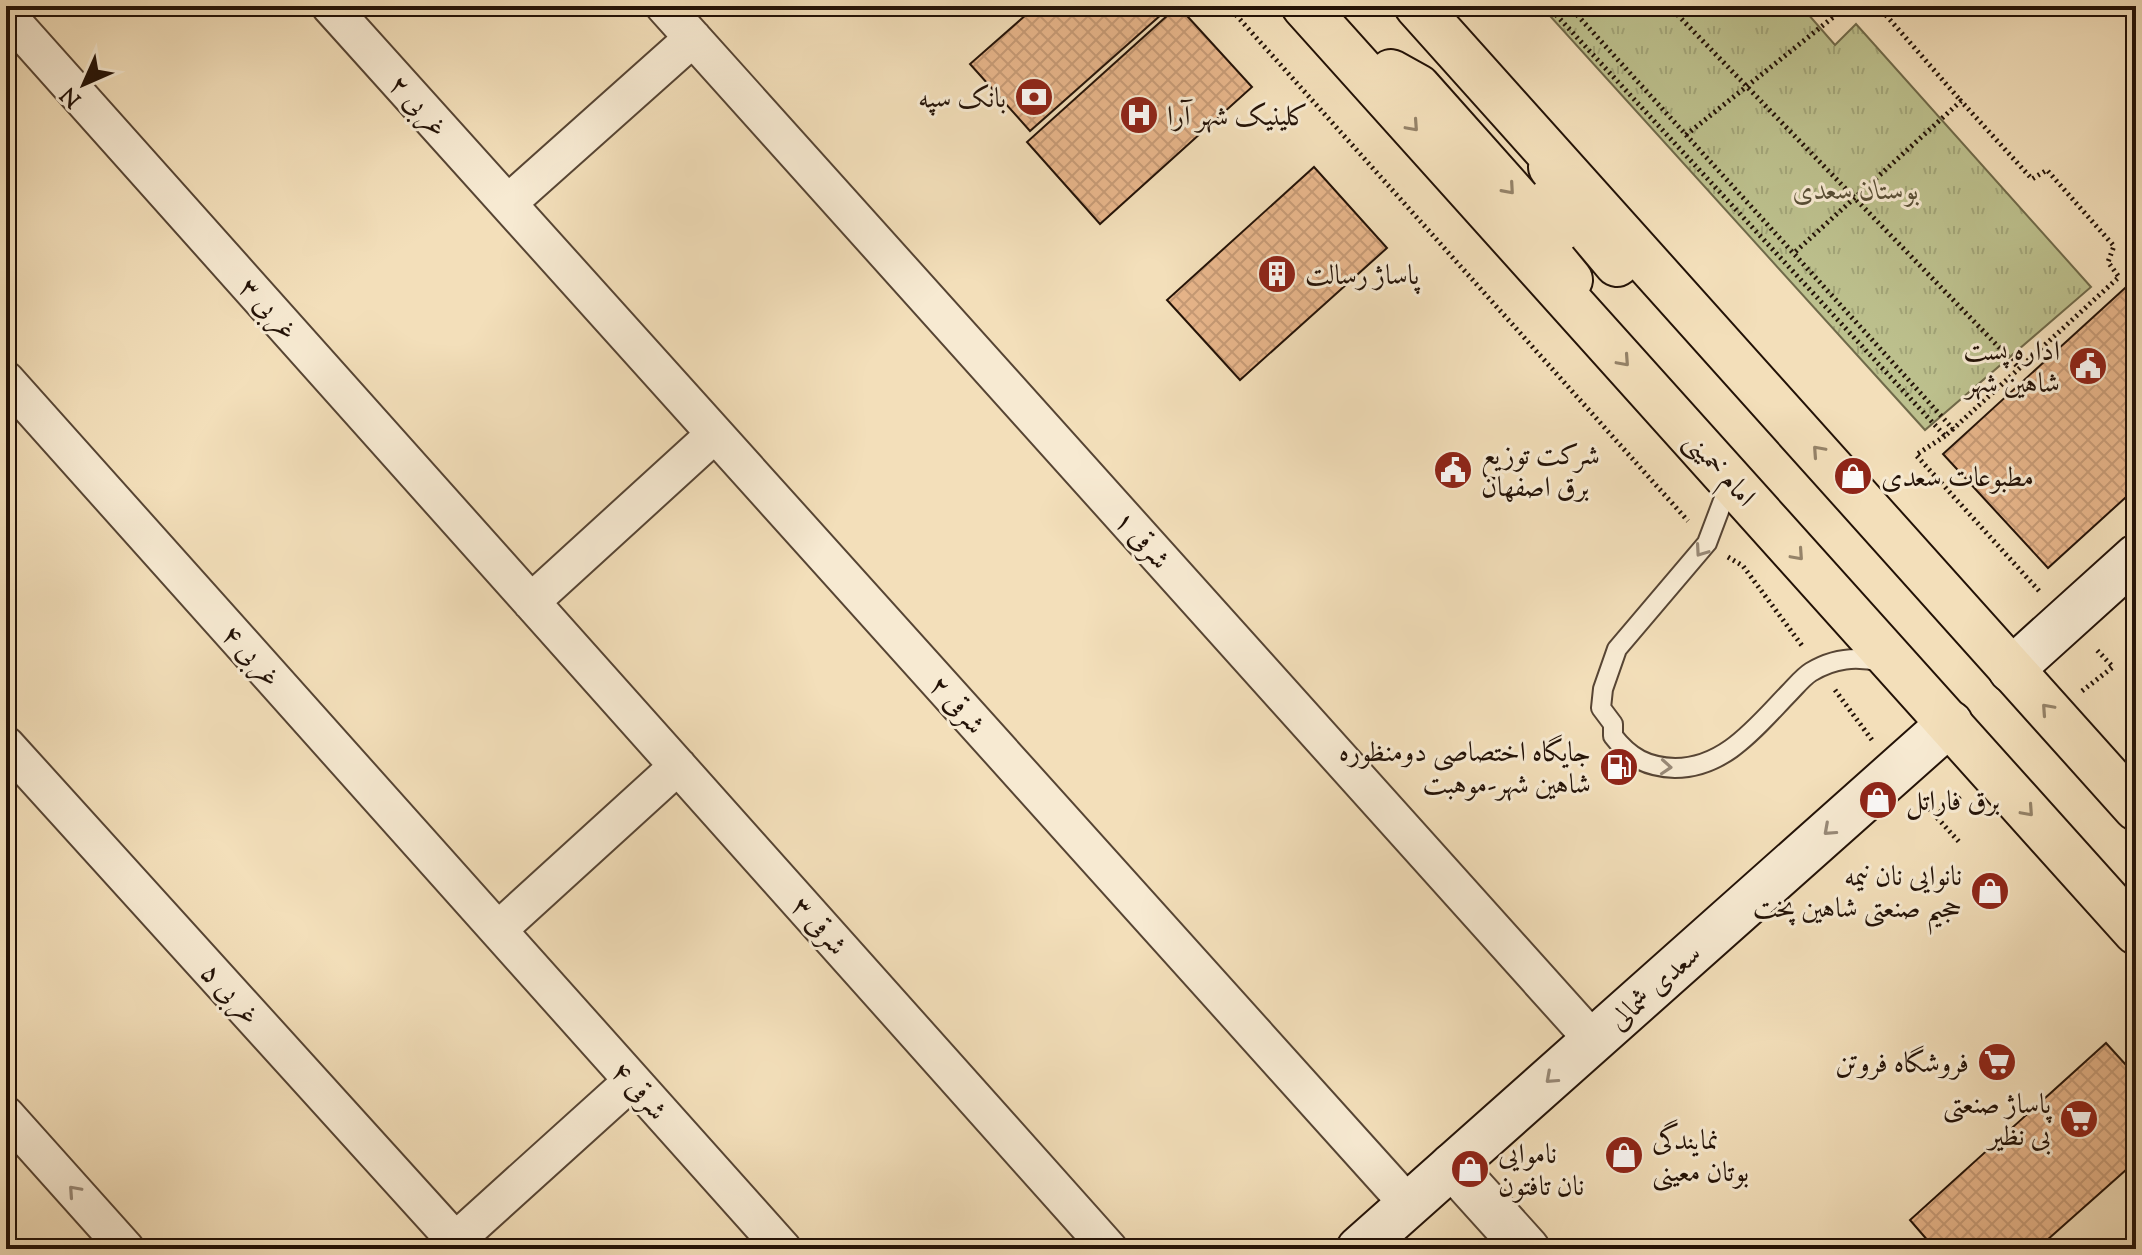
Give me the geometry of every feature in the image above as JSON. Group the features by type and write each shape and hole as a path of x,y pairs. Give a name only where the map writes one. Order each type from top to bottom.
{"main road":[{"name":"امام خمینی","path":"1304,6 2136,932"},
{"path":"1417,6 2136,808"},
{"path":"1345,51 1418,87 1523,205 1540,208 1562,192 1561,180 1524,138 1520,119"},
{"path":"1589,321 1584,295 1547,252 1545,240 1567,224 1585,226 1689,345 1757,383"},
{"path":"2011,670 2136,557"},
{"name":"سعدی شمالی","path":"1359,1249 1950,723"},
{"path":"1452,1166 1527,1249"}],"street":[{"name":"۲ غربی","path":"330,6 508,203"},
{"name":"۱ شرقی","path":"664,6 1593,1040"},
{"name":"۳ غربی","path":"6,14 531,602"},
{"path":"508,203 693,38"},
{"name":"۲ شرقی","path":"508,203 1409,1205"},
{"name":"۴ غربی","path":"6,380 498,930"},
{"path":"531,602 715,434"},
{"name":"۳ شرقی","path":"531,602 1109,1249"},
{"name":"۵ غربی","path":"6,745 459,1245"},
{"path":"498,930 678,766"},
{"name":"۴ شرقی","path":"498,930 783,1249"},
{"path":"459,1245 632,1081"},
{"path":"6,1115 126,1249"}],"lane":[{"path":"1731,479 1707,543 1617,649 1603,689 1601,708 1613,724 1613,736 1628,755 1657,767 1698,768 1730,750 1809,673 1831,662 1856,657 1880,662 1902,673 1920,690"}],"path":[{"path":"1228,6 1707,543 1743,566 1895,771 1961,844"},
{"path":"1548,6 1945,436"},
{"path":"1569,6 1953,429"},
{"path":"1669,6 2018,367"},
{"path":"1825,6 1834,17"},
{"path":"1686,135 1847,6"},
{"path":"1878,6 2032,179 2047,170 2114,246 2108,262 2119,277 1953,429 1916,455 2047,598"},
{"path":"1794,253 1961,101"}],"green space":[{"name":"بوستان سعدی","path":"1541,6 1801,6 1835,45 1856,24 2091,287 1925,430"}],"building":[{"name":"بانک سپه","path":"1036,6 1171,6 1030,131 970,64"},
{"name":"کلینیک شهر آرا","path":"1178,6 1252,87 1100,224 1027,142"},
{"name":"پاساژ رسالت","path":"1314,167 1387,248 1240,380 1167,300"},
{"name":"اداره پست شاهین شهر","path":"2136,278 2136,488 2048,568 1943,454"},
{"name":"پاساژ صنعتی بی نظیر","path":"2106,1043 2136,1076 2136,1161 2037,1249 1935,1249 1910,1220"}],"place":[{"name":"بانک سپه","path":"1034,97"},
{"name":"کلینیک شهر آرا","path":"1139,115"},
{"name":"پاساژ رسالت","path":"1277,274"},
{"name":"اداره پست شاهین شهر","path":"2088,366"},
{"name":"شرکت توزیع برق اصفهان","path":"1453,470"},
{"name":"مطبوعات سعدی","path":"1853,476"},
{"name":"جایگاه اختصاصی دومنظوره شاهین شهر-موهبت","path":"1619,767"},
{"name":"برق فاراتل","path":"1878,800"},
{"name":"نانوایی نان نیمه حجیم صنعتی شاهین پخت","path":"1990,891"},
{"name":"فروشگاه فروتن","path":"1997,1062"},
{"name":"پاساژ صنعتی بی نظیر","path":"2079,1119"},
{"name":"نمایندگی بوتان معینی","path":"1624,1155"},
{"name":"ناموایی نان تافتون","path":"1470,1169"}]}
